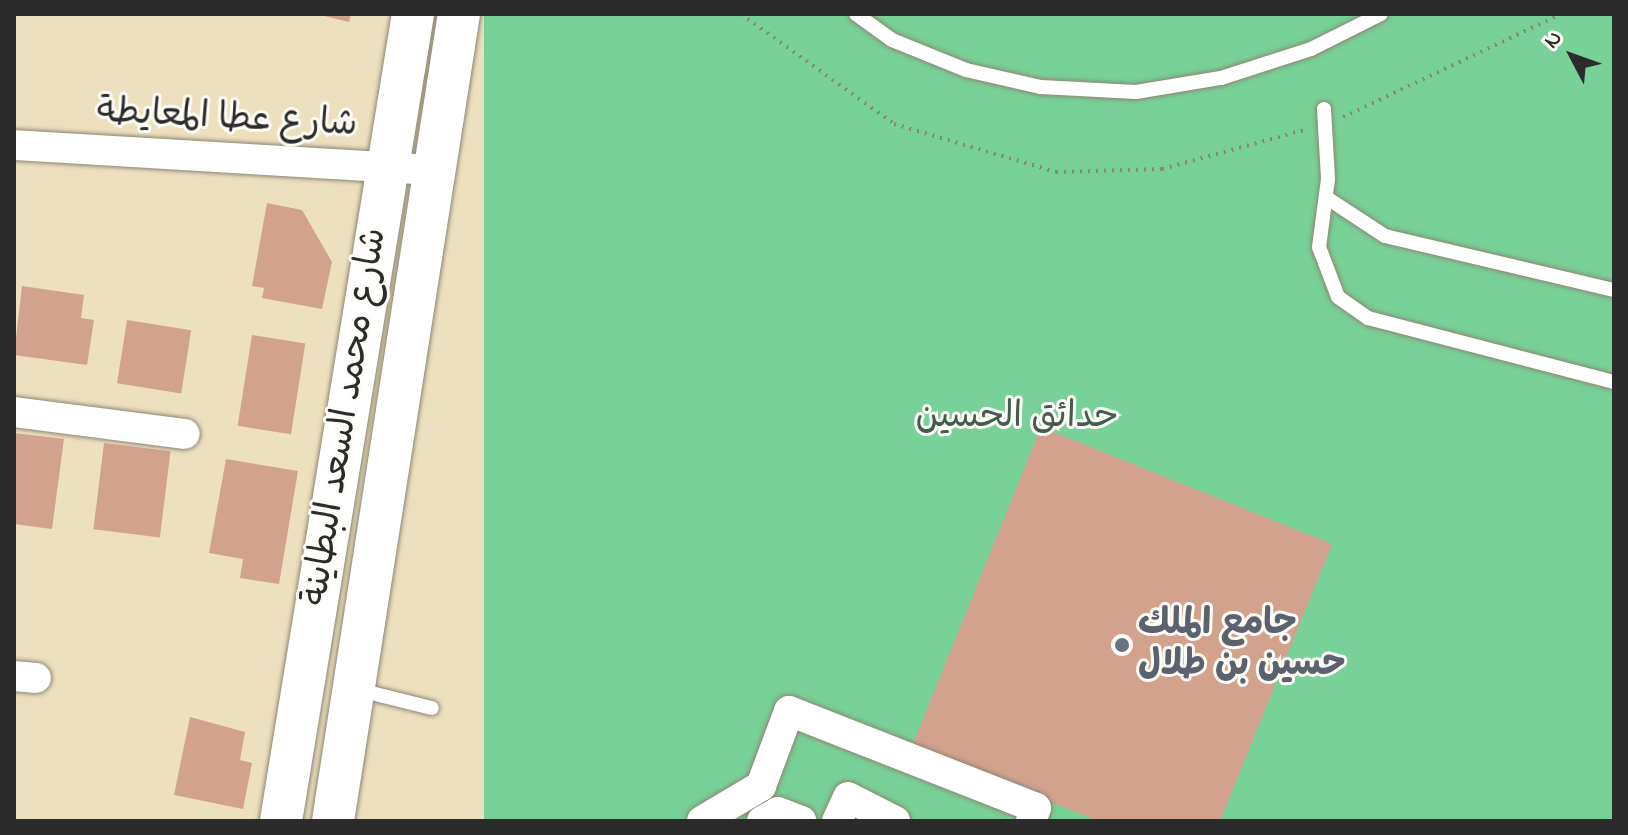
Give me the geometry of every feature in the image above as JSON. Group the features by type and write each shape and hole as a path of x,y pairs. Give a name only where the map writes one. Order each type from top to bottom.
{"street":[{"name":"شارع محمد السعد البطاينة","path":"281,821 413,14"},
{"name":"شارع محمد السعد البطاينة","path":"333,821 459,14"},
{"name":"شارع عطا المعايطة","path":"14,145 435,170"},
{"path":"14,412 185,434"},
{"path":"702,821 761,786 789,711 1036,808 1031,821"},
{"path":"837,821 848,797 895,821"},
{"path":"762,821 778,812 801,821"}],"lane":[{"path":"856,14 892,40 966,70 1041,87 1136,92 1236,74 1311,49 1381,14"},
{"path":"1325,116 1327,198 1321,265 1352,310 1614,382"},
{"path":"1327,198 1385,236 1614,290"},
{"path":"354,689 432,708"}],"path":[{"path":"741,14 894,124 1056,172 1162,169 1325,116 1561,14"}],"green space":[{"name":"حدائق الحسين","path":"484,14 1614,14 1614,821 484,821"}],"building":[{"path":"316,14 351,14 349,22"},
{"path":"267,203 302,210 332,262 322,309 262,298 264,288 252,286"},
{"path":"22,286 84,295 81,318 94,320 87,365 14,355"},
{"path":"127,320 191,330 181,393 117,383"},
{"path":"252,335 305,343 291,434 238,426"},
{"name":"جامع الملك حسين بن طلال","path":"1041,427 1332,544 1220,821 1098,821 912,746"},
{"path":"14,433 64,439 52,529 14,524"},
{"path":"104,443 171,451 160,538 93,529"},
{"path":"226,459 298,471 279,584 240,578 243,559 209,553"},
{"path":"190,717 245,732 240,760 252,763 243,809 174,795"}],"place":[{"name":"جامع الملك حسين بن طلال","path":"1122,645"}]}
